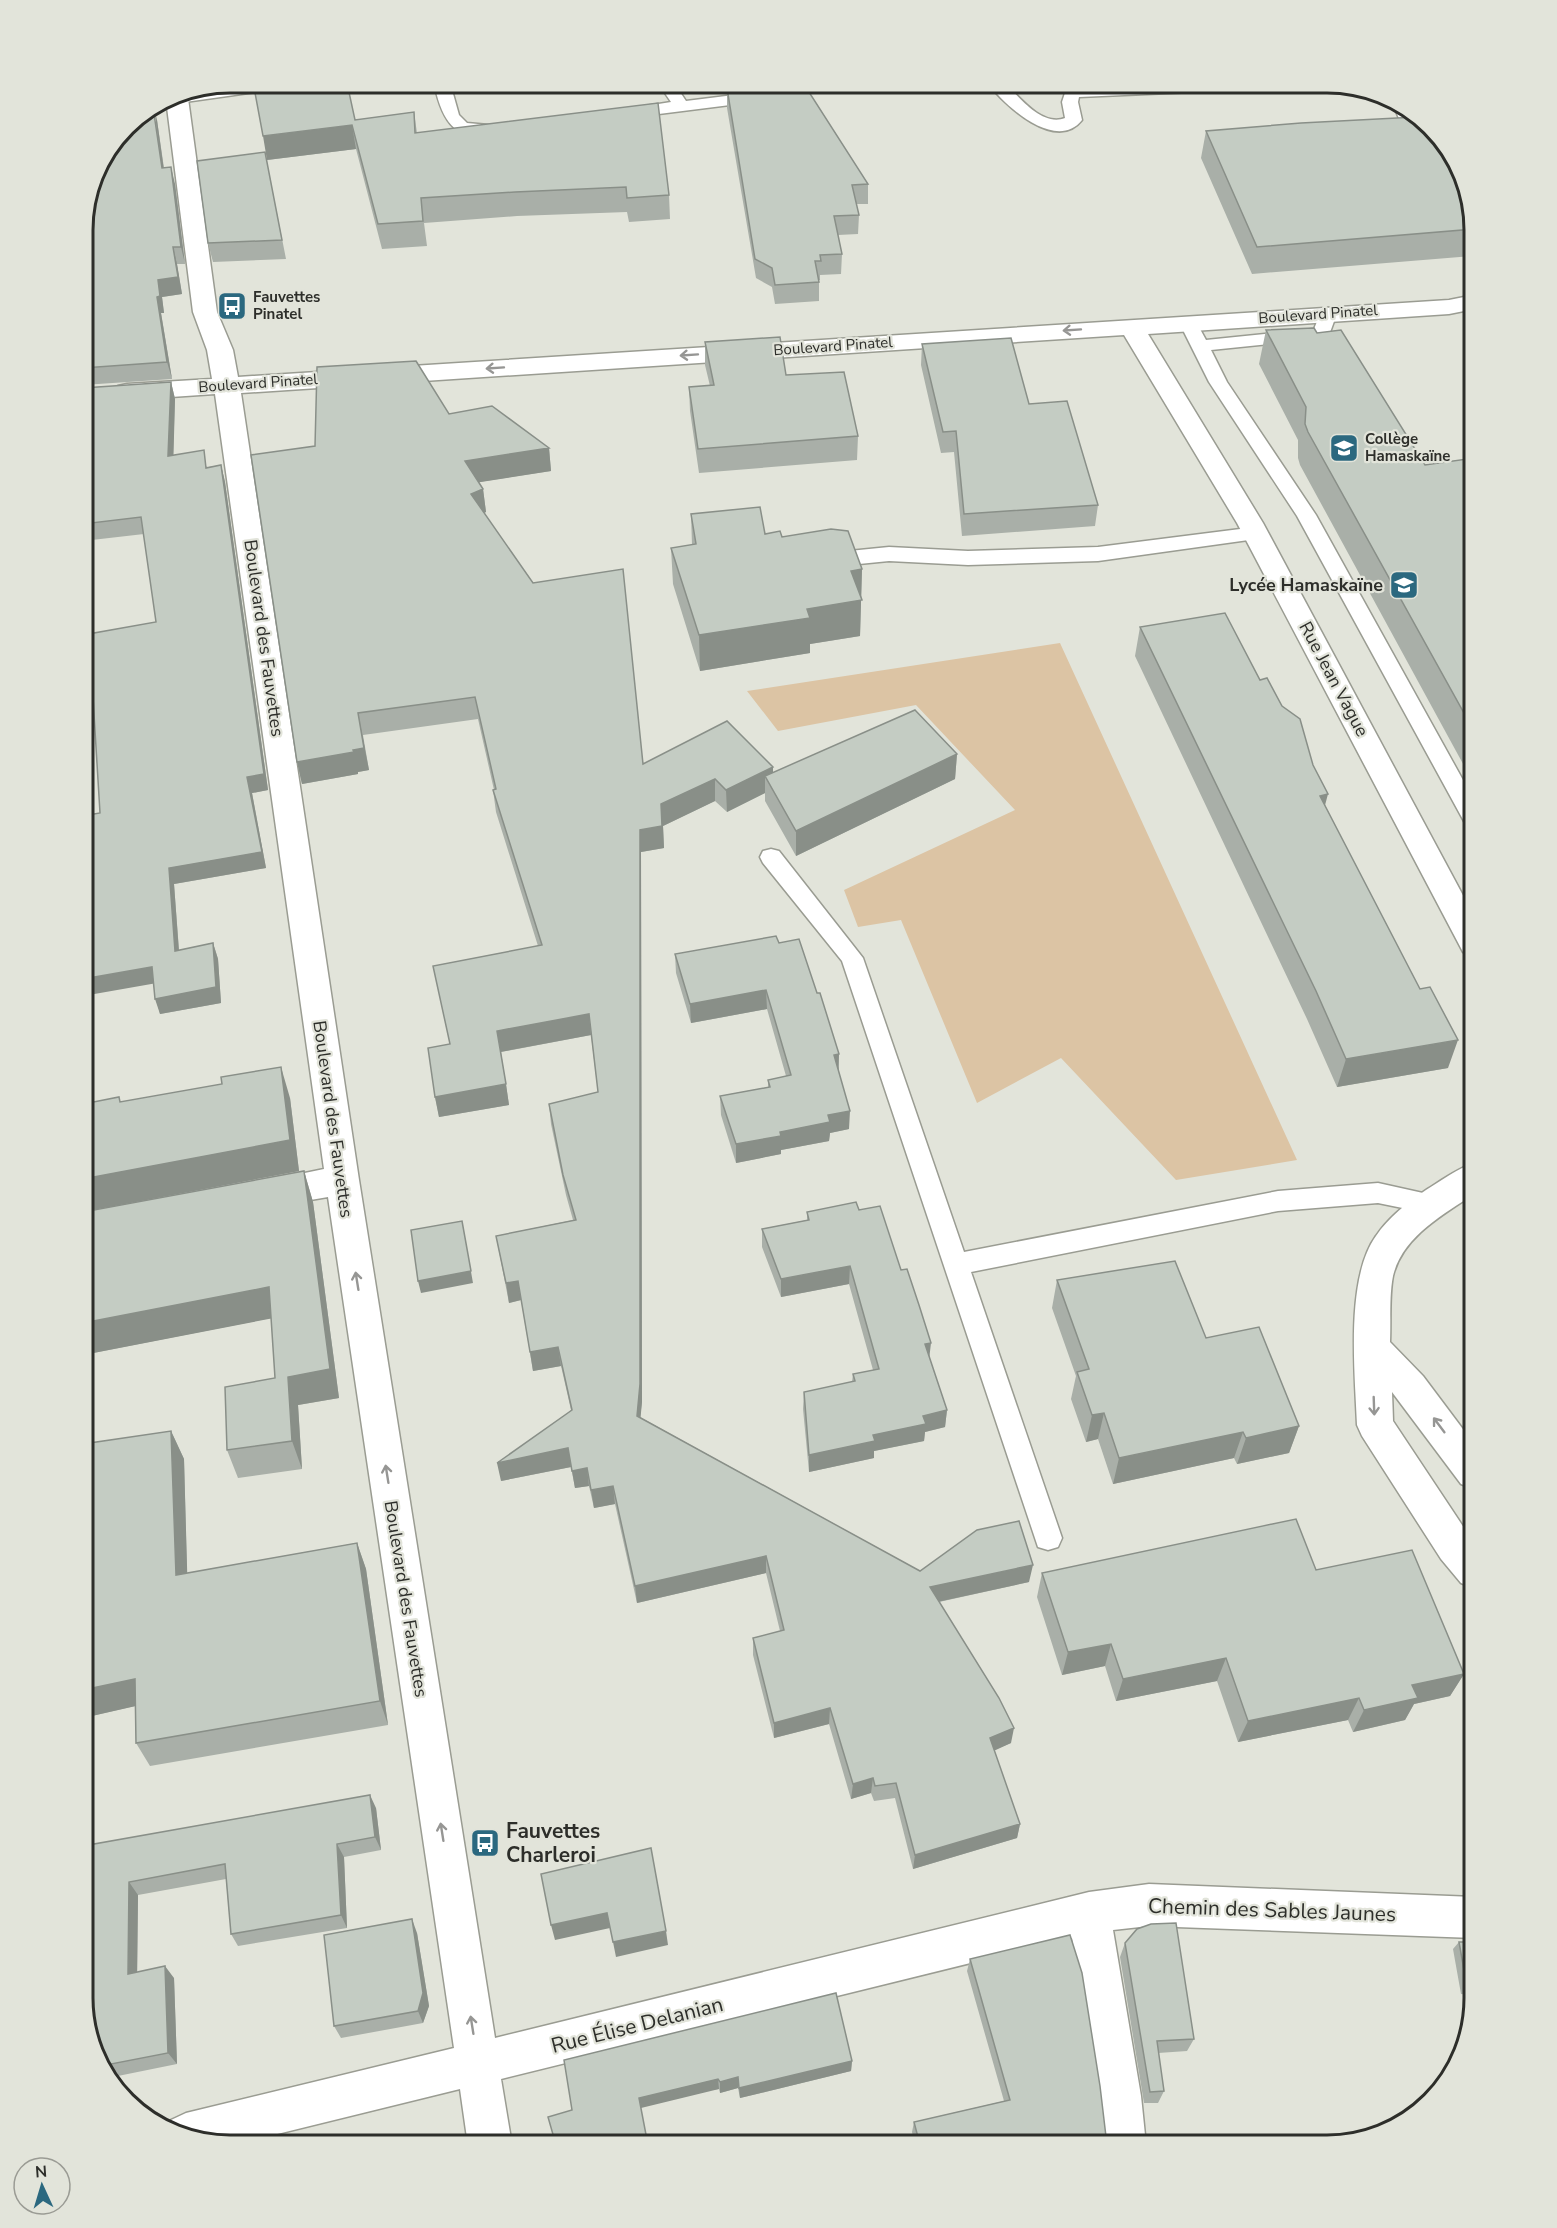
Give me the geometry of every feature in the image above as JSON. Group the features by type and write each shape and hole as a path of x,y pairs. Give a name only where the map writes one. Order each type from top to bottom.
{"street":[{"name":"Boulevard des Fauvettes","path":"178,103 205,312 220,350 234,427 342,1179 489,2135"},
{"name":"Boulevard Pinatel","path":"106,393 1464,304"},
{"name":"Rue Jean Vague","path":"1131,326 1256,533 1464,925"},
{"path":"231,1200 342,1179"},
{"path":"1464,1183 1432,1204 1405,1226 1387,1246 1376,1276 1372,1347 1375,1425 1464,1559"},
{"path":"1372,1347 1410,1387 1464,1459"},
{"name":"Chemin des Sables Jaunes","path":"1089,1913 1149,1905 1464,1917"},
{"path":"1089,1913 1119,2096 1123,2135"},
{"name":"Rue Élise Delanian","path":"201,2131 1089,1913"}],"lane":[{"path":"444,93 448,114 459,126 481,132 505,129"},
{"path":"673,93 682,106"},
{"path":"612,115 779,93"},
{"path":"1007,93 1037,121 1049,127 1064,126 1074,120 1070,102 1072,93"},
{"path":"1407,119 1409,124"},
{"path":"1200,346 1322,334 1328,313"},
{"path":"1188,322 1218,382 1306,515 1464,801"},
{"path":"839,559 889,554 968,558 1098,554 1256,533"},
{"path":"771,857 852,958 1048,1538"},
{"path":"956,1264 1278,1201 1378,1193 1432,1204"}],"shaded area":[{"path":"1060,643 1297,1160 1176,1180 1061,1058 977,1103 901,920 858,927 844,890 1015,810 916,705 778,731 747,691"}],"building":[{"path":"255,93 349,93 355,120 414,112 415,133 658,103 669,195 627,198 626,187 421,198 423,221 378,224 352,125 263,136"},
{"path":"728,93 810,93 868,184 852,185 859,215 834,216 842,254 820,255 821,261 815,261 819,282 775,285 772,268 755,259"},
{"path":"154,116 162,168 171,167 181,247 173,247 178,277 158,280 160,296 157,297 167,362 93,367 93,221 98,195 103,178 116,154 133,133"},
{"path":"1405,118 1424,133 1446,162 1459,195 1464,230 1257,247 1206,131"},
{"path":"265,152 282,240 208,243 197,161"},
{"path":"1314,328 1317,333 1341,330 1425,465 1464,459 1464,713 1308,432 1305,424 1306,407 1266,330"},
{"path":"780,337 786,375 844,372 858,436 698,449 689,387 714,385 705,342"},
{"path":"1011,338 1029,404 1067,401 1098,505 964,514 956,431 943,432 922,344"},
{"path":"416,361 449,414 492,406 549,448 465,461 483,489 471,494 533,583 623,569 643,764 727,721 773,767 726,790 715,779 661,804 662,826 640,830 640,1384 637,1416 920,1571 977,1530 1019,1521 1033,1565 930,1587 999,1698 1014,1728 990,1738 1020,1824 915,1855 896,1783 875,1786 873,1778 853,1784 830,1708 774,1723 753,1638 784,1630 766,1556 635,1586 613,1486 591,1490 587,1468 572,1471 568,1448 497,1463 572,1410 558,1347 530,1352 518,1281 506,1283 496,1236 576,1220 563,1175 549,1104 598,1092 589,1014 497,1031 506,1084 435,1097 428,1048 450,1044 433,966 542,945 493,790 496,789 475,697 358,713 364,748 353,750 354,752 297,762 251,455 315,446 317,367"},
{"path":"171,382 168,456 204,450 206,468 221,465 264,774 247,777 262,852 169,868 175,951 213,943 216,987 155,999 152,967 93,977 93,814 100,813 93,698 93,633 156,622 141,517 93,523 93,387"},
{"path":"760,507 765,534 780,531 782,537 831,529 848,531 862,569 851,571 862,600 807,609 810,618 699,635 671,548 696,544 691,514"},
{"path":"1225,613 1260,680 1267,678 1282,706 1300,719 1313,765 1328,794 1320,796 1420,989 1430,987 1458,1040 1346,1059 1316,991 1140,627"},
{"path":"915,710 957,754 796,831 765,776"},
{"path":"776,936 779,943 799,939 817,993 820,993 839,1054 834,1055 850,1111 828,1115 830,1122 780,1132 781,1136 736,1144 720,1096 770,1087 768,1080 791,1075 766,990 690,1004 675,954"},
{"path":"281,1067 290,1140 93,1177 93,1102 119,1097 120,1102 222,1084 221,1077"},
{"path":"304,1171 330,1369 288,1377 292,1441 227,1450 225,1387 275,1378 269,1287 93,1321 93,1210"},
{"path":"856,1202 859,1210 880,1206 901,1270 907,1269 919,1305 931,1343 925,1344 947,1410 923,1416 926,1424 873,1435 875,1441 809,1455 804,1392 855,1381 853,1374 879,1369 850,1266 781,1279 762,1229 809,1220 807,1212"},
{"path":"462,1221 471,1271 418,1281 411,1230"},
{"path":"1175,1261 1206,1338 1259,1327 1299,1426 1246,1438 1243,1432 1119,1458 1104,1413 1092,1415 1077,1372 1089,1369 1057,1280"},
{"path":"171,1431 176,1575 357,1543 380,1701 136,1743 135,1679 93,1688 93,1443"},
{"path":"1296,1519 1316,1570 1412,1550 1464,1674 1412,1685 1418,1698 1364,1710 1359,1698 1248,1721 1226,1658 1123,1679 1111,1644 1068,1652 1042,1573"},
{"path":"370,1795 375,1837 337,1844 341,1915 231,1934 225,1864 129,1882 128,1974 165,1966 168,2053 110,2064 103,2050 94,2016 93,1844"},
{"path":"651,1848 666,1931 613,1942 607,1913 551,1925 541,1874"},
{"path":"412,1919 423,1993 418,2011 334,2026 324,1935"},
{"path":"1176,1923 1194,2039 1157,2041 1164,2091 1150,2092 1125,1943 1137,1929 1151,1924"},
{"path":"1070,1935 1082,1973 1106,2135 917,2135 914,2122 1010,2100 970,1959"},
{"path":"1459,1942 1464,1942 1464,1970"},
{"path":"836,1993 852,2061 739,2088 738,2077 720,2082 718,2079 639,2098 646,2135 553,2135 548,2117 572,2110 564,2060"}],"place":[{"name":"Fauvettes Pinatel","path":"232,306"},
{"name":"Collège Hamaskaïne","path":"1344,448"},
{"name":"Lycée Hamaskaïne","path":"1404,585"},
{"name":"Fauvettes Charleroi","path":"485,1843"}]}
